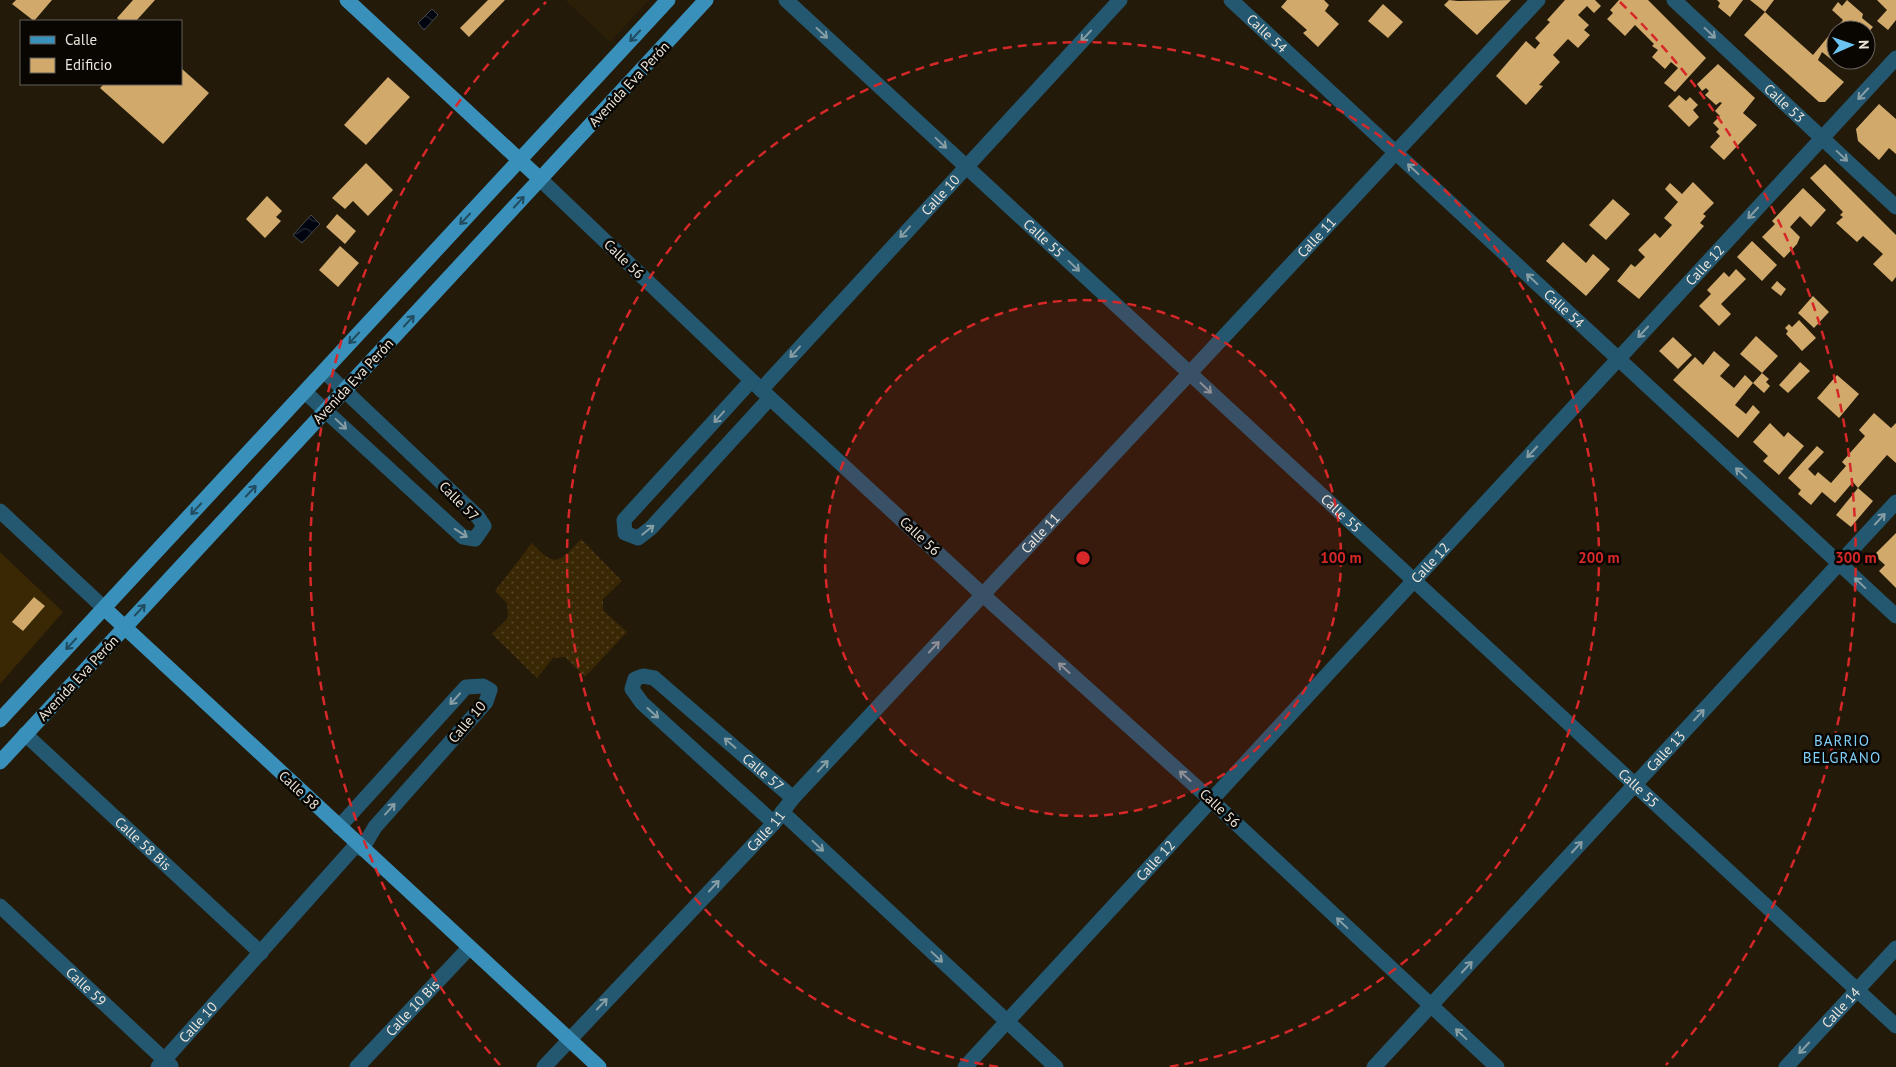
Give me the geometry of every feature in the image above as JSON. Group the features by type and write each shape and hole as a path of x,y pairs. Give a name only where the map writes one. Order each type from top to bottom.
{"main road":[{"name":"Calle 56","path":"348,0 540,179"},
{"name":"Avenida Eva Perón","path":"0,720 668,0"},
{"name":"Avenida Eva Perón","path":"0,762 706,0"},
{"name":"Calle 58","path":"104,608 599,1067"}],"street":[{"name":"Calle 55","path":"786,0 1896,1026"},
{"name":"Calle 10","path":"761,390 624,520 625,533 638,538 651,528 761,390 965,166 1120,0"},
{"name":"Calle 54","path":"1231,0 1896,616"},
{"name":"Calle 11","path":"544,1067 568,1039 778,818 793,798 1538,0"},
{"name":"Calle 53","path":"1674,0 1896,207"},
{"name":"Calle 12","path":"965,1067 1896,58"},
{"name":"Calle 56","path":"540,179 761,390 1211,800 1497,1067"},
{"name":"Calle 57","path":"305,392 463,537 475,539 484,526 478,517 324,371"},
{"name":"Calle 13","path":"1374,1067 1896,502"},
{"name":"Calle 58","path":"0,511 104,608"},
{"name":"Calle 57","path":"793,798 654,678 643,676 634,679 632,689 642,703 778,818 1056,1067"},
{"name":"Calle 10","path":"165,1065 261,953 360,847 375,827 486,702 490,690 483,686 466,686 339,827"},
{"name":"Calle 58 Bis","path":"25,734 261,953"},
{"name":"Calle 59","path":"0,906 165,1065"},
{"name":"Calle 10 Bis","path":"357,1067 469,948"},
{"name":"Calle 14","path":"1786,1067 1896,948"}],"shaded area":[{"path":"565,0 649,0 610,42"},
{"path":"581,539 622,581 603,599 603,610 627,632 585,677 565,657 553,658 537,678 492,634 508,618 507,603 495,591 532,543 547,557 558,559 568,553"},
{"path":"0,552 63,612 0,684"}],"water":[{"path":"432,9 438,15 424,30 418,23"},
{"path":"311,215 320,224 302,243 293,235"}],"building":[{"path":"16,0 52,0 35,20 12,4"},
{"path":"133,0 155,0 137,20 119,20 117,18"},
{"path":"488,0 505,0 469,37 460,28"},
{"path":"1287,0 1324,0 1329,5 1325,11 1339,24 1318,47 1303,33 1307,30 1281,7"},
{"path":"1449,0 1511,0 1477,35 1444,5"},
{"path":"1565,0 1595,0 1601,6 1594,13 1587,6 1578,15 1589,25 1584,30 1590,35 1578,48 1568,39 1553,55 1560,62 1539,85 1543,86 1526,105 1496,76 1526,41 1535,49 1540,43 1535,38 1550,22 1547,20"},
{"path":"1619,0 1648,0 1706,58 1675,92 1664,83 1678,68 1671,62 1665,69 1652,57 1658,50 1652,46 1654,44 1635,25 1625,36 1607,19 1613,13 1610,10"},
{"path":"1717,0 1743,0 1730,17 1718,7 1720,3"},
{"path":"1750,0 1774,0 1765,12"},
{"path":"1847,0 1863,14 1862,18 1864,20 1843,20 1832,10 1838,2 1842,6"},
{"path":"1877,0 1896,0 1896,20 1888,30 1877,21 1887,10"},
{"path":"1383,4 1403,22 1388,38 1368,21"},
{"path":"1765,12 1813,55 1826,39 1826,55 1822,52 1818,60 1826,67 1826,70 1830,70 1844,82 1825,102 1819,102 1744,35"},
{"path":"1718,64 1755,98 1743,113 1757,125 1724,160 1710,147 1720,136 1716,132 1719,129 1713,123 1720,116 1715,111 1722,103 1720,102 1716,105 1705,95 1709,91 1706,88 1702,91 1697,84"},
{"path":"182,69 209,93 163,144 100,88 103,85 182,85"},
{"path":"388,77 410,97 366,145 344,125"},
{"path":"1679,95 1686,101 1690,97 1698,105 1693,110 1699,117 1689,127 1668,106"},
{"path":"1879,104 1896,119 1896,154 1889,148 1879,160 1858,141 1856,129"},
{"path":"366,163 393,190 368,216 353,201 345,209 332,198"},
{"path":"1825,164 1896,235 1896,277 1892,282 1873,264 1883,254 1863,236 1857,242 1836,223 1843,217 1840,215 1843,212 1810,178"},
{"path":"1693,182 1714,203 1703,214 1706,216 1700,223 1704,226 1639,299 1617,281 1631,264 1635,267 1645,257 1638,250 1655,233 1660,238 1672,225 1664,218 1678,202 1665,189 1670,183 1682,194"},
{"path":"1803,188 1826,210 1811,227 1800,216 1790,227 1800,237 1797,244 1784,258 1762,237 1775,224 1772,221"},
{"path":"267,196 282,211 276,217 281,221 265,238 246,219"},
{"path":"1613,199 1630,214 1606,240 1589,225"},
{"path":"337,214 356,231 345,244 326,227"},
{"path":"1752,241 1777,265 1762,281 1737,257"},
{"path":"1563,242 1586,263 1593,254 1610,269 1586,296 1546,261"},
{"path":"340,246 359,263 338,287 319,270"},
{"path":"1736,269 1746,279 1721,304 1731,314 1719,326 1699,306 1711,294 1707,290 1724,272 1729,277"},
{"path":"1777,281 1786,289 1781,296 1771,288"},
{"path":"1813,296 1829,312 1814,328 1798,313"},
{"path":"1799,320 1816,338 1802,351 1786,334 1788,331 1785,328 1789,324 1792,327"},
{"path":"1756,336 1778,356 1762,373 1740,354"},
{"path":"1673,337 1692,355 1678,369 1659,351"},
{"path":"1714,351 1730,365 1720,376 1734,388 1745,375 1753,383 1735,405 1746,414 1753,405 1760,412 1738,438 1673,380 1695,357 1703,365"},
{"path":"1800,362 1810,371 1788,393 1779,385"},
{"path":"1762,373 1769,379 1766,382 1770,386 1764,393 1753,383"},
{"path":"1837,375 1859,394 1839,418 1817,398"},
{"path":"1874,413 1891,428 1896,423 1896,463 1887,455 1858,488 1853,482 1835,503 1822,492 1811,505 1798,494 1801,490 1788,478 1817,446 1824,452 1808,469 1815,476 1818,472 1831,483 1846,466 1842,462 1865,436 1859,430"},
{"path":"1770,423 1784,437 1788,432 1804,446 1779,475 1763,461 1768,456 1753,442"},
{"path":"1858,488 1873,501 1851,527 1836,515"},
{"path":"1896,533 1896,588 1879,571 1885,565 1874,555"},
{"path":"34,597 45,606 23,631 12,622"}],"district":[{"name":"BARRIO BELGRANO","path":"1842,750"}]}
